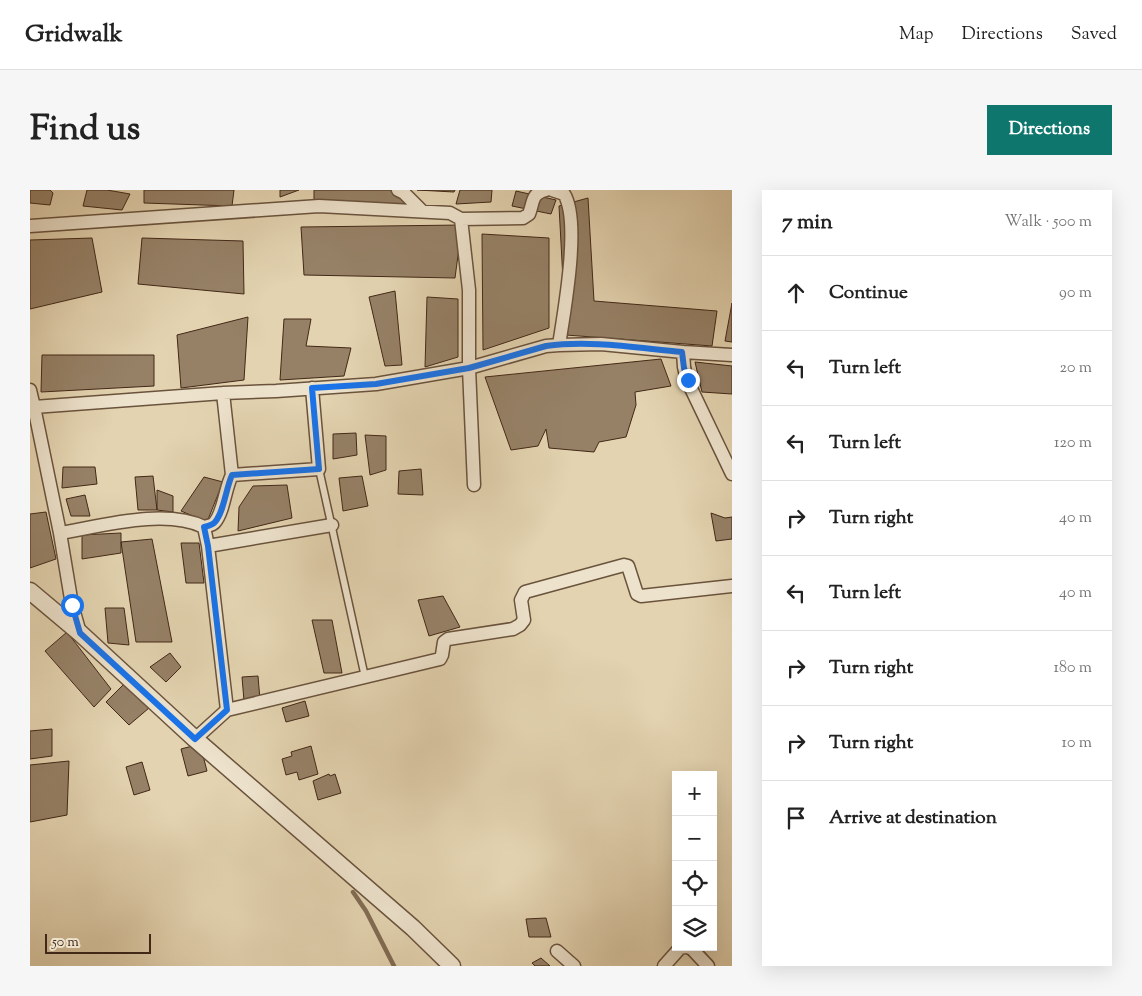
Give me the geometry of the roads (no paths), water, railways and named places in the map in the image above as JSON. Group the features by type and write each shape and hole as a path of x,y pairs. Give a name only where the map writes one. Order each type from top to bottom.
{"street":[{"path":"398,190 404,193 422,211"},
{"path":"30,226 319,206 450,213 461,219 523,218 529,214 538,192 546,190"},
{"path":"552,190 564,194 568,201 572,222 567,299 559,345"},
{"path":"461,219 469,290 469,368 474,485"},
{"path":"34,407 224,392 376,384 469,368 546,346 559,345 601,344 732,356"},
{"path":"682,352 688,380 732,474"},
{"path":"232,475 319,469 312,388"},
{"path":"30,390 60,533 72,605 80,633"},
{"path":"60,533 142,520 174,518 204,527 214,523 220,514 232,475 224,392"},
{"path":"208,546 332,525"},
{"path":"204,527 208,546 227,710"},
{"path":"195,739 227,710 440,659 444,642 448,639 514,629 524,620 522,600 525,592 624,565 628,566 637,594 640,596 732,586"},
{"path":"30,591 80,633 195,739 413,928 452,966"},
{"path":"557,951 574,966"},
{"path":"664,966 677,951"},
{"path":"694,951 708,966"}],"lane":[{"path":"319,469 365,677"}],"waterway":[{"path":"353,892 366,911 394,966"}]}
